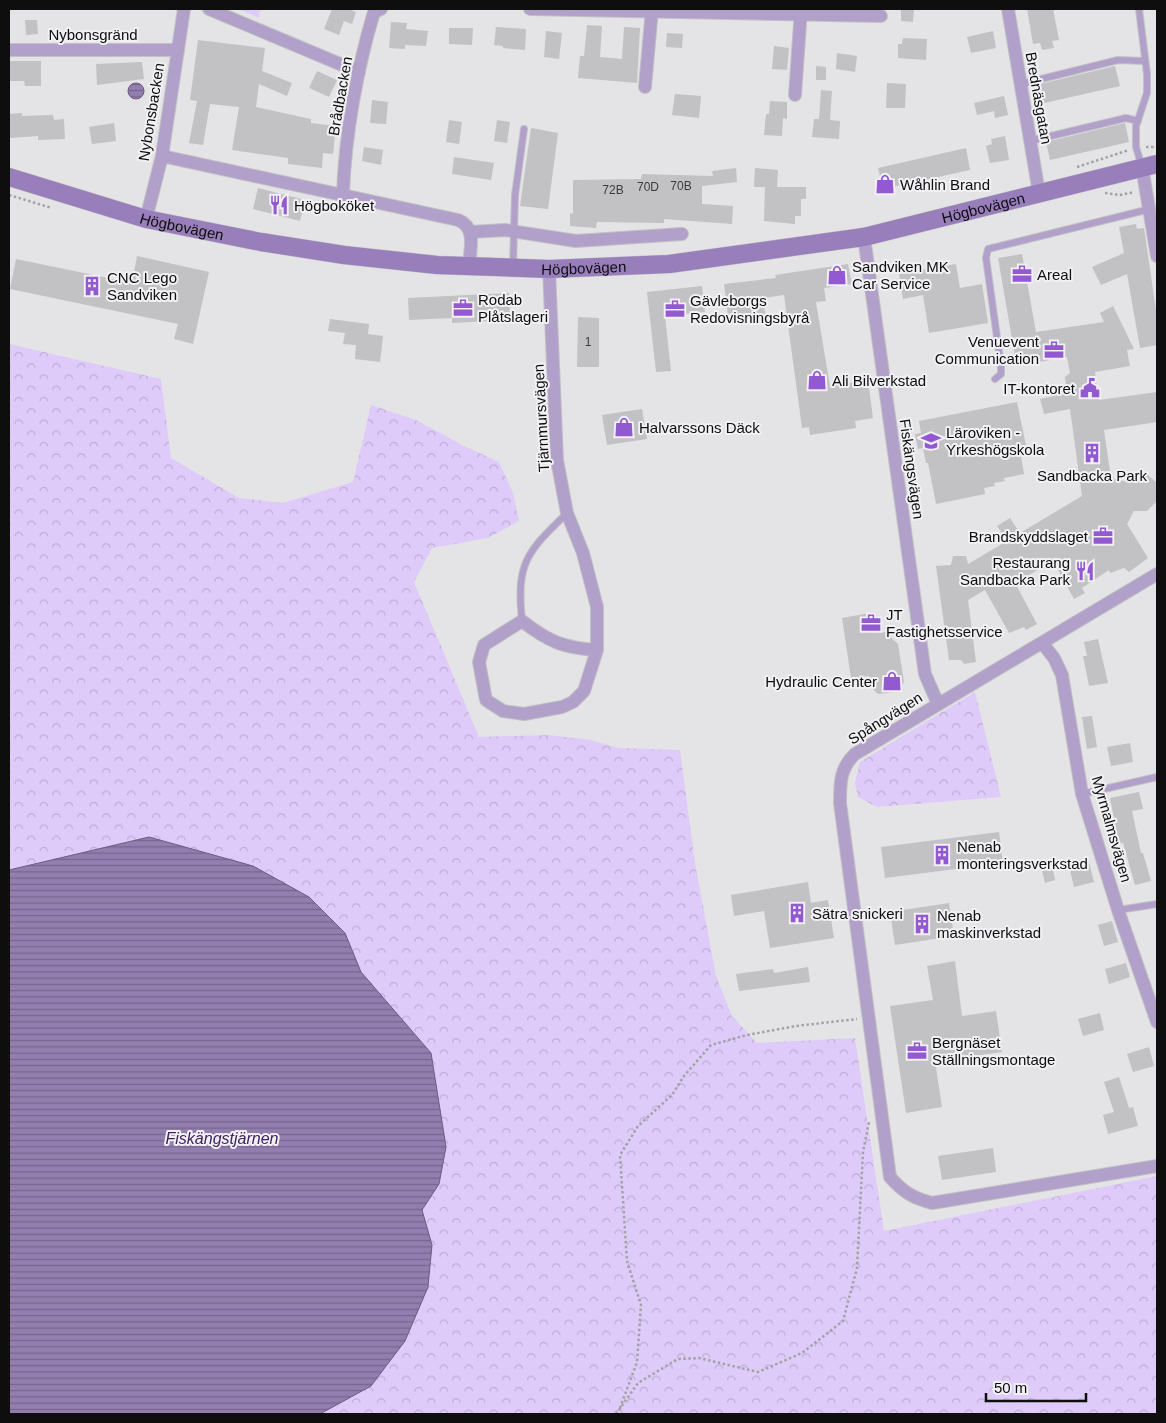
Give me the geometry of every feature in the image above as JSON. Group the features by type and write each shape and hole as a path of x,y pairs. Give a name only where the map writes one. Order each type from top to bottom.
{"main road":[{"name":"Högbovägen","path":"9,177 146,219 308,250 469,266 549,269 669,264 864,237 1150,166"}],"street":[{"name":"Nybonsbacken","path":"146,219 162,156 184,9"},
{"path":"209,9 360,72"},
{"name":"Brådbacken","path":"343,194 344,167 360,72 374,12 381,9"},
{"path":"530,9 801,11 881,16"},
{"name":"Brednäsgatan","path":"1008,9 1039,194"},
{"path":"645,87 652,10"},
{"path":"794,95 801,11"},
{"name":"Nybonsgränd","path":"9,50 178,50"},
{"path":"162,156 458,220 463,222 470,232 469,266"},
{"path":"1150,166 1150,209 1157,256"},
{"path":"470,232 505,230 576,241 682,234"},
{"name":"Fiskängsvägen","path":"864,237 925,674 938,704"},
{"name":"Tjärnmursvägen","path":"522,621 484,645 479,662 486,700 503,711 524,714 562,707 573,702 584,691 597,650 597,607 582,553 567,513 557,460 549,269"},
{"name":"Spångvägen","path":"880,1099 842,824 840,803 842,772 846,763 855,754 1043,644 1157,574"},
{"path":"522,621 544,638 559,645 597,650"},
{"name":"Myrmalmsvägen","path":"1043,644 1054,658 1062,675 1082,794 1118,910 1157,1022"},
{"path":"880,1099 890,1177 902,1191 914,1198 932,1203 1157,1166"}],"lane":[{"path":"1139,9 1145,60 1146,93 1138,121 1136,147 1150,166"},
{"path":"1020,84 1118,60 1145,60"},
{"path":"1030,141 1126,118 1138,121"},
{"path":"513,268 515,195 524,129"},
{"path":"995,379 1001,374 1001,366 986,258 988,249 1150,209"},
{"path":"522,621 520,602 523,566 534,545 567,513"},
{"path":"1082,794 1157,777"},
{"path":"1118,910 1157,904"}],"path":[{"path":"1075,168 1136,147"},
{"path":"620,1408 637,1362 641,1305 627,1261 620,1154 638,1126 672,1095 684,1076 711,1045 796,1026 869,1017"},
{"path":"616,1414 638,1383 678,1359 699,1358 758,1372 802,1354 843,1321 857,1268 863,1152 872,1108 880,1099"}],"green space":[{"path":"239,9 260,9 259,18"},
{"path":"9,344 161,379 171,458 239,498 283,503 353,482 371,405 416,420 466,447 499,462 513,493 519,521 488,538 432,548 414,582 479,737 548,735 591,740 618,748 680,750 695,863 716,976 732,1016 757,1043 855,1038 884,1231 1157,1176 1157,1414 320,1414 371,1386 432,1245 422,1210 439,1184 431,1053 361,972 345,933 149,837 9,870"},
{"path":"975,692 1001,797 877,807 858,797 855,783 860,762"}],"water":[{"path":"136,83 144,91 136,99 128,91"},
{"name":"Fiskängstjärnen","path":"149,837 253,866 309,897 345,933 361,972 431,1053 446,1147 439,1184 422,1210 432,1245 428,1287 405,1341 371,1386 320,1414 9,1414 9,870"}],"building":[{"path":"332,9 348,9 356,12 352,24 344,21 339,35 324,29"},
{"path":"901,9 914,9 913,22 901,21"},
{"path":"1027,9 1053,9 1059,40 1052,41 1054,48 1042,50 1040,43 1033,44"},
{"path":"25,20 37,20 38,34 26,35"},
{"path":"391,22 407,23 406,29 428,31 426,46 405,45 405,49 389,48"},
{"path":"587,25 602,26 600,57 622,59 624,27 640,28 637,83 578,78 580,56 584,56"},
{"path":"496,27 526,29 525,50 503,48 503,46 494,45"},
{"path":"449,28 473,28 472,45 449,44"},
{"path":"546,31 562,33 559,59 544,57"},
{"path":"993,31 996,48 971,53 967,37"},
{"path":"667,33 683,34 682,48 666,47"},
{"path":"903,38 927,39 926,60 898,58 898,44 902,44"},
{"path":"198,40 265,48 262,71 292,83 287,96 259,84 256,107 311,119 311,123 336,126 333,154 323,153 322,168 288,164 288,158 232,150 239,107 210,104 203,145 189,143 197,101 190,100"},
{"path":"774,46 789,48 787,70 772,69"},
{"path":"837,53 857,56 855,72 836,69"},
{"path":"9,61 41,61 41,86 25,86 24,81 9,81"},
{"path":"142,62 144,79 97,85 96,64"},
{"path":"816,66 826,67 826,80 816,80"},
{"path":"1115,66 1120,86 1040,104 1036,85"},
{"path":"317,71 337,80 329,97 309,88"},
{"path":"887,83 906,84 905,108 886,108"},
{"path":"821,90 832,91 830,120 840,121 839,139 812,137 814,119 819,119"},
{"path":"675,94 701,96 699,118 672,115"},
{"path":"1004,96 1008,115 995,118 994,111 977,115 974,103"},
{"path":"372,100 388,102 386,124 370,123"},
{"path":"770,101 787,102 787,119 783,118 782,136 764,135 766,114 769,114"},
{"path":"22,113 22,116 53,115 54,120 64,119 65,139 38,140 38,136 9,138 9,114"},
{"path":"449,120 462,122 459,144 446,142"},
{"path":"497,120 510,122 507,143 494,141"},
{"path":"114,123 116,141 92,144 89,127"},
{"path":"1125,123 1129,142 1050,160 1046,142"},
{"path":"531,128 558,133 548,209 520,206"},
{"path":"1005,136 1009,160 990,163 986,146 992,144 991,139"},
{"path":"364,147 383,150 381,165 362,161"},
{"path":"966,148 970,170 883,189 878,168"},
{"path":"454,157 494,163 491,180 452,174"},
{"path":"736,168 737,182 702,186 702,204 733,206 732,224 664,219 664,223 597,222 596,228 570,226 570,213 573,214 573,180 641,179 642,174 713,176 712,171"},
{"path":"755,168 778,170 777,187 806,187 806,199 801,199 801,216 795,216 795,224 764,221 765,187 754,187"},
{"name":"Högboköket","path":"258,188 305,200 300,221 253,209"},
{"path":"1136,224 1137,229 1144,228 1157,317 1157,345 1140,348 1127,274 1101,285 1092,267 1124,253 1119,227"},
{"name":"Sandbacka Park","path":"1022,254 1036,332 1104,322 1100,313 1113,306 1134,349 1127,350 1130,366 1095,372 1099,400 1157,392 1157,422 1104,430 1111,478 1127,482 1141,475 1148,475 1157,483 1157,501 1147,511 1134,511 1127,524 1148,558 1129,572 1124,568 1110,573 1109,570 1082,588 1085,593 1074,599 1053,561 1015,583 1037,624 1026,630 1024,627 1009,633 985,590 968,600 976,662 964,664 961,660 949,660 936,566 951,565 953,556 966,556 968,564 1007,541 997,526 1010,518 1020,533 1082,496 1070,409 1044,414 1040,399 1067,393 1065,377 1070,373 1067,357 1022,365 1021,360 1016,362 998,258"},
{"name":"CNC Lego Sandviken","path":"137,256 209,272 193,344 174,339 178,324 10,289 16,259 132,283"},
{"path":"848,264 852,284 824,288 826,301 816,302 830,386 868,380 873,418 855,421 856,428 810,435 809,427 802,428 784,295 763,298 766,319 729,324 724,284 776,278 775,275"},
{"path":"956,264 960,288 982,284 988,323 929,333 923,295 903,299 899,274"},
{"path":"702,286 705,312 665,316 671,371 656,372 647,292"},
{"path":"509,293 510,320 452,323 452,318 409,320 408,298"},
{"path":"578,317 599,318 599,367 577,367"},
{"path":"330,319 369,324 368,334 383,336 380,362 355,359 356,345 343,344 345,333 328,331"},
{"path":"1017,402 1027,450 1020,451 1024,474 1004,478 1005,481 994,483 995,486 984,488 985,494 936,504 928,463 926,463 923,448 918,449 915,434 921,433 919,421"},
{"name":"Halvarssons Däck","path":"642,409 647,439 607,445 602,415"},
{"path":"876,612 879,633 885,632 898,644 904,682 896,692 878,694 871,687 869,676 851,678 842,618"},
{"path":"1098,639 1108,683 1089,686 1083,656 1087,656 1084,642"},
{"path":"1092,716 1097,747 1087,749 1082,717"},
{"path":"1130,743 1133,762 1111,766 1107,747"},
{"path":"1139,792 1143,809 1132,811 1141,853 1143,853 1151,881 1135,885 1123,843 1119,844 1110,798"},
{"name":"Nenab monteringsverkstad","path":"999,832 1003,863 885,878 881,847"},
{"path":"1088,858 1094,882 1074,887 1070,870 1076,868 1074,861"},
{"path":"1051,860 1055,880 1045,883 1040,862"},
{"name":"Sätra snickeri","path":"808,882 811,903 828,900 834,938 770,948 764,911 734,916 731,895"},
{"name":"Nenab maskinverkstad","path":"949,903 954,936 895,945 890,912"},
{"path":"1112,921 1118,942 1104,946 1098,925"},
{"path":"955,961 962,1016 996,1011 1002,1052 935,1061 942,1107 906,1113 890,1006 933,1000 927,966"},
{"path":"1126,963 1130,977 1109,984 1105,969"},
{"path":"808,967 810,982 739,991 736,974 773,969 774,973"},
{"path":"1100,1013 1104,1030 1083,1036 1078,1019"},
{"path":"1149,1047 1154,1066 1133,1072 1127,1054"},
{"path":"1119,1077 1129,1108 1133,1107 1138,1126 1108,1134 1103,1115 1114,1112 1104,1082"},
{"path":"993,1148 996,1172 942,1180 938,1156"}],"place":[{"name":"Wåhlin Brand","path":"885,184"},
{"name":"Högboköket","path":"279,205"},
{"name":"Areal","path":"1022,274"},
{"name":"Sandviken MK Car Service","path":"837,275"},
{"name":"CNC Lego Sandviken","path":"92,286"},
{"name":"Rodab Plåtslageri","path":"463,308"},
{"name":"Gävleborgs Redovisningsbyrå","path":"675,309"},
{"name":"Venuevent Communication","path":"1054,350"},
{"name":"Ali Bilverkstad","path":"817,380"},
{"name":"IT-kontoret","path":"1090,388"},
{"name":"Halvarssons Däck","path":"624,427"},
{"name":"Läroviken - Yrkeshögskola","path":"931,441"},
{"name":"Sandbacka Park","path":"1092,453"},
{"name":"Brandskyddslaget","path":"1103,536"},
{"name":"Restaurang Sandbacka Park","path":"1085,571"},
{"name":"JT Fastighetsservice","path":"871,623"},
{"name":"Hydraulic Center","path":"892,681"},
{"name":"Nenab monteringsverkstad","path":"942,855"},
{"name":"Sätra snickeri","path":"797,913"},
{"name":"Nenab maskinverkstad","path":"922,924"},
{"name":"Bergnäset Ställningsmontage","path":"917,1051"}]}
